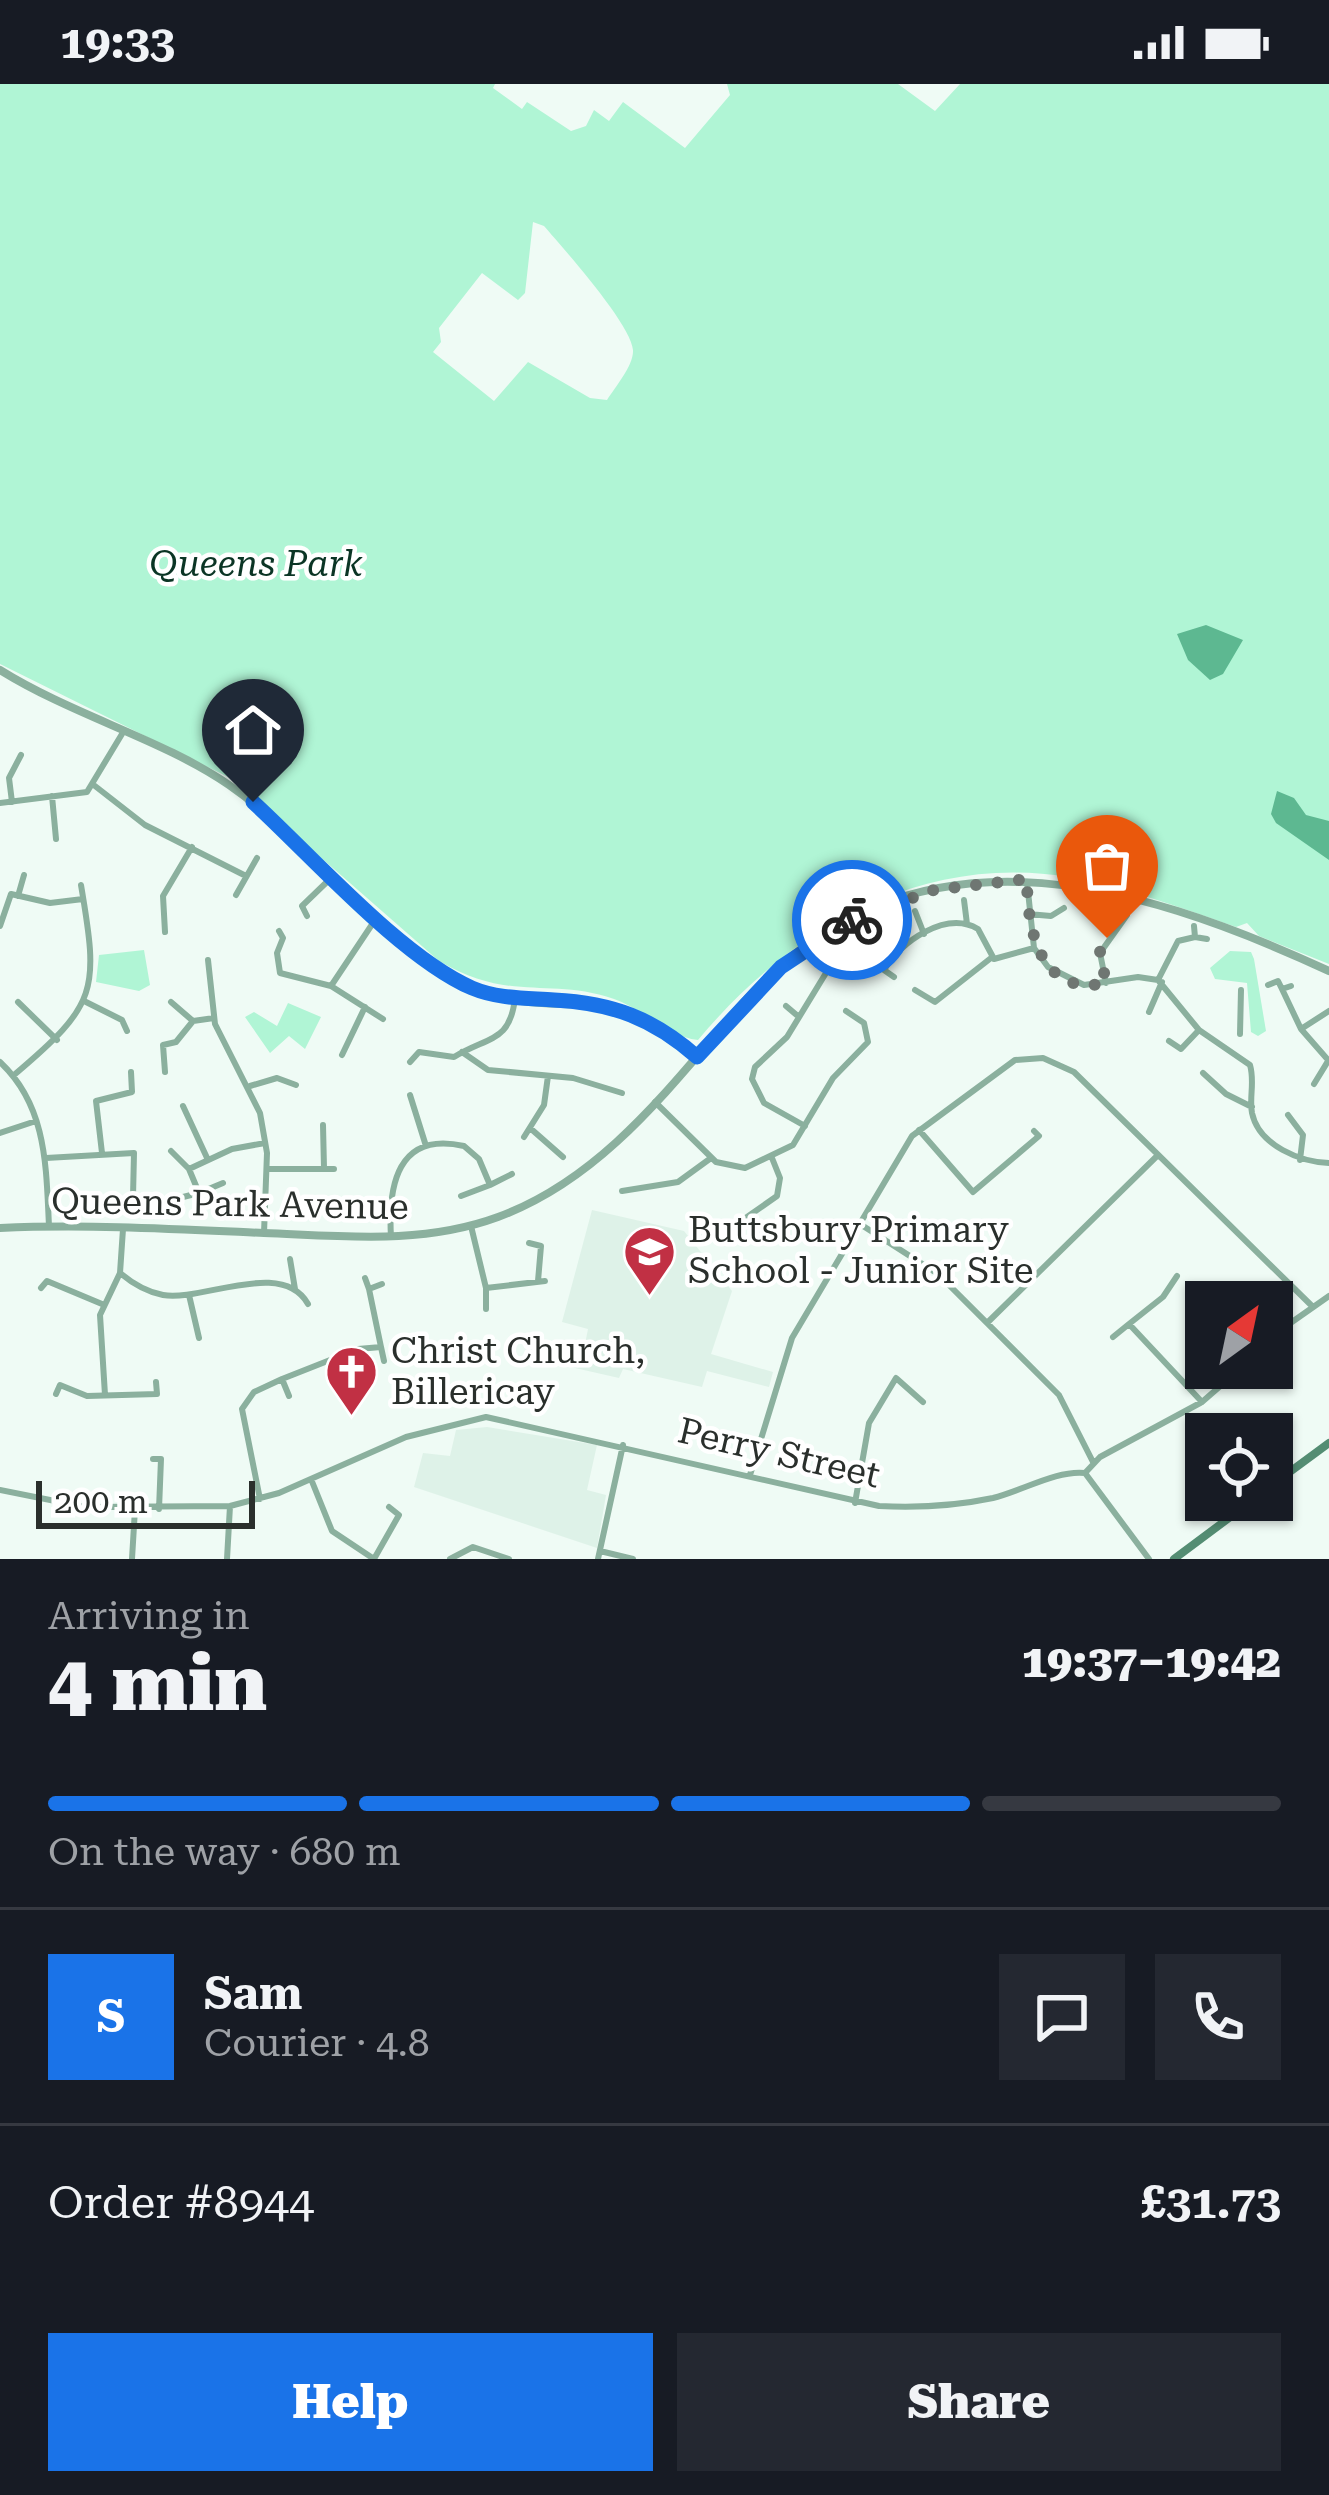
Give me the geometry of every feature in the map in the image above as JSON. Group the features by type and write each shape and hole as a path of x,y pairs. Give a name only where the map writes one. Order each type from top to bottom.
{"main road":[{"path":"1293,1470 1329,1443"},
{"path":"1174,1559 1225,1521"}],"street":[{"path":"0,670 226,782 377,917 457,980 515,998 620,1009 658,1026 697,1057"},
{"path":"0,803 95,786 122,734"},
{"path":"12,802 9,778 20,755"},
{"path":"95,786 137,820 246,877"},
{"path":"52,796 56,838"},
{"path":"165,932 163,896 192,847"},
{"path":"236,895 257,858"},
{"path":"18,896 24,875"},
{"path":"308,916 302,906 332,878"},
{"path":"1027,879 1034,948 1048,967 1074,982 1106,983 1138,976 1160,981 1199,1030 1250,1065 1258,1126 1300,1160 1329,1162"},
{"name":"Queens Park Avenue","path":"0,1228 391,1237 471,1226 566,1182 609,1150 781,967 845,923 934,890 1027,879 1068,882 1164,905 1329,971"},
{"path":"14,1076 56,1040 84,1001 93,956 81,885"},
{"path":"0,926 11,894 50,903 83,899"},
{"path":"964,900 967,924 982,936 991,958"},
{"path":"1119,906 1127,915"},
{"path":"1028,914 1051,916 1064,908"},
{"path":"1106,983 1102,945 1136,909"},
{"path":"915,910 924,934"},
{"path":"331,986 377,917"},
{"path":"884,970 902,944 967,924"},
{"path":"1194,926 1195,937"},
{"path":"278,931 280,973 331,986 383,1019"},
{"path":"1150,1012 1178,941 1208,939"},
{"path":"854,946 894,977"},
{"path":"935,1002 991,958 1034,948"},
{"path":"208,960 214,1018 250,1086 266,1143 263,1233"},
{"path":"805,1126 764,1103 752,1078 755,1067 787,1037 829,968"},
{"path":"1268,985 1278,981 1286,987 1301,1029 1329,1061 1314,1084"},
{"path":"916,990 935,1002 940,1012"},
{"path":"1240,1034 1241,990"},
{"path":"410,1062 419,1052 446,1057 478,1040 503,1034 512,1023 515,998"},
{"path":"84,1001 122,1020 127,1031"},
{"path":"18,1002 56,1040"},
{"path":"171,1002 193,1021"},
{"path":"786,1006 799,1017"},
{"path":"342,1055 365,1007"},
{"path":"655,1102 711,1158 736,1169 772,1158 793,1144 849,1060 862,1052 868,1035 864,1023 846,1011"},
{"path":"1301,1029 1329,1011"},
{"path":"165,1072 163,1045 180,1039 193,1021 214,1018"},
{"path":"1169,1041 1184,1052 1199,1030"},
{"path":"462,1052 481,1069 548,1076 622,1093"},
{"path":"843,1052 849,1060"},
{"path":"750,1475 793,1338 859,1223 919,1130 1003,1065 1043,1058 1074,1072 1312,1306"},
{"path":"0,1061 14,1076 38,1120 46,1158 49,1226"},
{"path":"102,1154 95,1101 132,1092 130,1072"},
{"path":"1203,1072 1226,1094 1252,1106"},
{"path":"250,1086 286,1075 296,1085"},
{"path":"524,1137 544,1105 548,1076"},
{"path":"410,1095 426,1146"},
{"path":"183,1106 208,1160"},
{"path":"1288,1115 1303,1135 1300,1160"},
{"path":"0,1133 38,1120"},
{"path":"323,1125 324,1168"},
{"path":"530,1128 563,1157"},
{"path":"919,1130 973,1192 1039,1136"},
{"path":"188,1169 266,1143"},
{"path":"391,1237 392,1182 402,1165 426,1146 464,1146 479,1159 490,1185"},
{"path":"171,1151 188,1169 199,1193"},
{"path":"46,1158 134,1153 133,1197"},
{"path":"988,1323 1158,1155"},
{"path":"622,1191 686,1179 711,1158"},
{"path":"726,1234 778,1196 780,1178 772,1158"},
{"path":"267,1169 334,1169"},
{"path":"461,1196 512,1174"},
{"path":"656,1186 658,1174"},
{"path":"171,1199 223,1183"},
{"path":"859,1223 919,1259 1059,1395 1093,1462"},
{"path":"471,1226 487,1288 486,1309"},
{"path":"105,1395 102,1304 120,1273 123,1229"},
{"path":"487,1288 542,1281 541,1246 530,1243"},
{"path":"290,1259 295,1289 308,1304"},
{"path":"120,1273 156,1293 189,1295 247,1282 295,1289"},
{"path":"56,1276 44,1285 102,1304"},
{"path":"1113,1337 1163,1297 1177,1276"},
{"path":"364,1278 384,1360"},
{"path":"369,1289 382,1284"},
{"path":"189,1295 199,1338"},
{"path":"1293,1320 1329,1296"},
{"path":"1129,1324 1202,1402"},
{"path":"260,1499 242,1409 254,1392 358,1349 381,1347"},
{"path":"855,1503 869,1423 893,1375 923,1402"},
{"path":"282,1379 289,1396"},
{"path":"58,1387 87,1396 158,1394 156,1382"},
{"path":"1149,1559 1085,1473 1093,1462 1202,1402 1217,1389"},
{"name":"Perry Street","path":"0,1490 85,1507 230,1506 260,1499 461,1419 510,1418 855,1503 942,1507 1016,1492 1071,1472 1085,1473"},
{"path":"623,1444 599,1555 633,1559"},
{"path":"159,1509 162,1459"},
{"path":"311,1479 332,1531 374,1559 399,1515 389,1507"},
{"path":"227,1559 230,1506"},
{"path":"132,1559 135,1509"},
{"path":"450,1559 473,1547 509,1559"}],"shaded area":[{"path":"1206,625 1243,640 1223,674 1210,680 1188,660 1177,634"},
{"path":"1277,791 1294,798 1306,815 1329,821 1329,860 1276,823 1271,814"},
{"name":"Buttsbury Primary School - Junior Site","path":"592,1210 684,1231 732,1291 711,1354 773,1372 769,1387 707,1371 702,1387 623,1369 619,1378 553,1363 557,1343 584,1349 588,1329 562,1322"},
{"path":"487,1427 597,1445 587,1490 606,1495 597,1548 414,1487 423,1453 450,1456 456,1430"}],"green space":[{"name":"Queens Park","path":"0,84 495,84 493,88 522,109 527,102 571,131 586,126 594,110 609,121 623,102 685,148 730,95 727,84 898,84 935,111 960,84 1329,84 1329,964 1259,936 1247,923 1236,927 1090,881 1013,873 960,877 910,889 862,908 816,934 734,1000 698,1040 687,1038 614,999 487,982 439,961 230,778 0,664","holes":["533,222 544,226 595,286 629,338 630,362 607,400 590,398 528,362 494,401 433,352 441,342 439,328 482,273 518,300 525,293"]},
{"path":"144,950 150,985 139,991 96,982 99,955"},
{"path":"1230,951 1251,952 1254,959 1266,1031 1258,1036 1251,1032 1247,983 1215,979 1210,968"},
{"path":"288,1003 321,1017 305,1049 289,1036 270,1053 245,1017 254,1012 277,1026"}],"way so far":[{"path":"852,920 934,890 1027,879 1026,907 1034,948 1048,967 1084,985 1106,983 1100,952 1107,938"}],"place":[{"name":"Buttsbury Primary School - Junior Site","path":"649,1297"},
{"name":"Christ Church, Billericay","path":"352,1418"}],"route":[{"path":"253,802 377,917 457,980 478,991 515,998 620,1009 658,1026 697,1057 746,999 781,967 852,920"}]}
